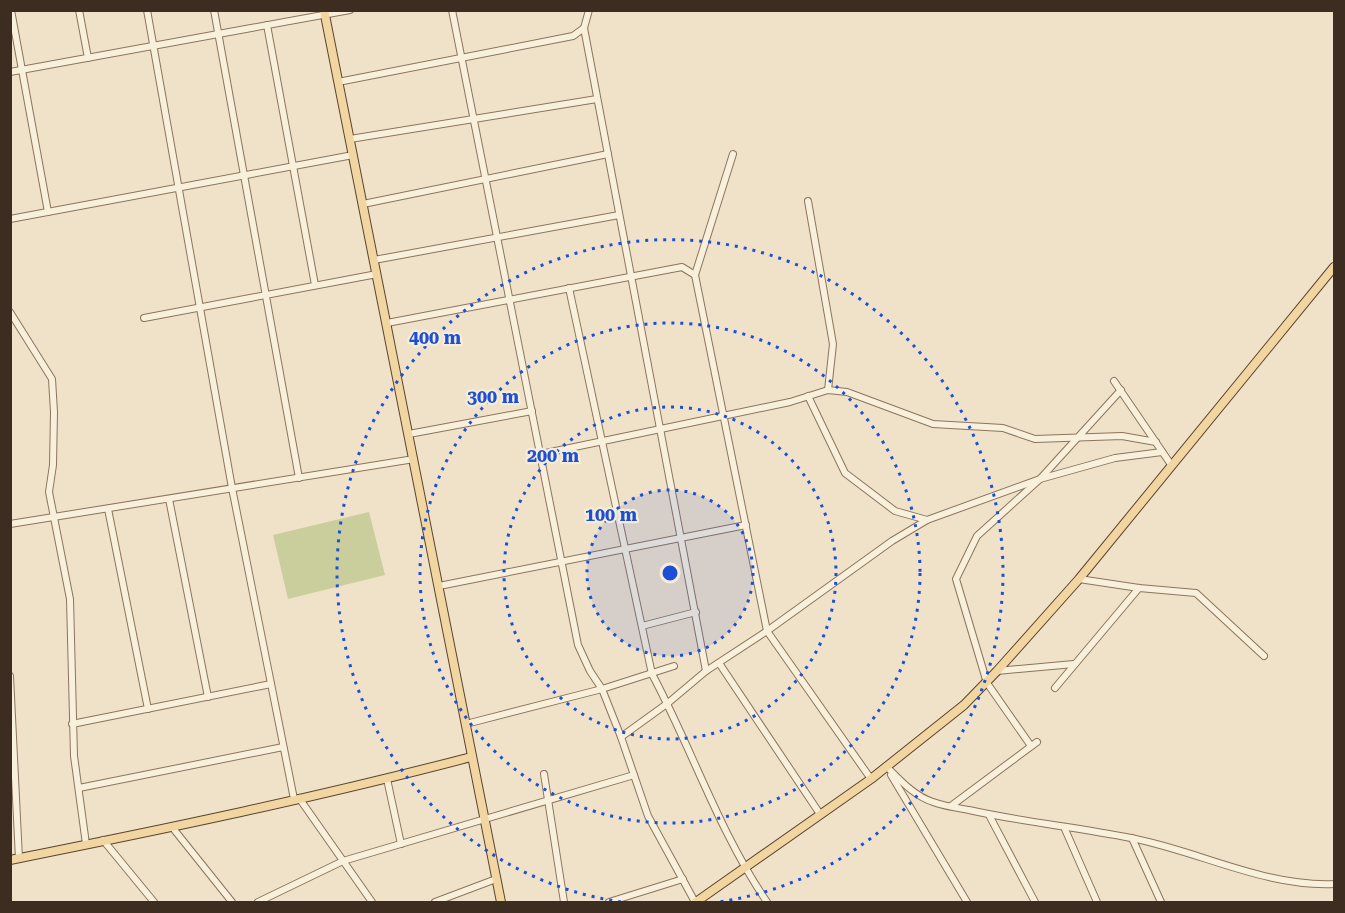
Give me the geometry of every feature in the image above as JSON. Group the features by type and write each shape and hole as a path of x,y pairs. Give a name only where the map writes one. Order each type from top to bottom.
{"main road":[{"path":"324,13 501,903"},
{"path":"696,903 871,779 964,705 997,672 1078,579 1335,267"},
{"path":"15,859 387,779 471,757"}],"street":[{"path":"11,10 48,212"},
{"path":"79,10 88,58"},
{"path":"147,10 232,488 283,747 296,798 372,903"},
{"path":"214,10 299,478"},
{"path":"10,72 350,10"},
{"path":"452,10 578,645 590,671 602,689 648,816 696,903"},
{"path":"589,10 584,28 706,671"},
{"path":"267,25 315,285"},
{"path":"338,82 573,36 584,28"},
{"path":"350,139 597,99"},
{"path":"363,204 608,154"},
{"path":"733,154 695,275 767,631 871,779"},
{"path":"10,219 353,155"},
{"path":"808,201 833,344 828,390"},
{"path":"374,260 619,215"},
{"path":"387,323 682,267 695,275"},
{"path":"144,318 377,274"},
{"path":"569,288 652,674 668,703 744,868 764,902"},
{"path":"10,312 52,379 53,465 49,492 70,599 73,661 72,724 86,844"},
{"path":"1114,381 1172,466"},
{"path":"541,454 790,402 828,390 847,392 933,424 1003,428 1035,439 1122,436 1156,442"},
{"path":"951,806 1034,744 987,682 956,579 977,536 1040,479 1121,390"},
{"path":"808,396 845,473 895,511 927,520"},
{"path":"409,434 532,411"},
{"path":"621,737 668,703 706,671 767,631 892,541 927,520 1040,479 1115,458 1162,452"},
{"path":"10,524 414,459"},
{"path":"169,499 208,697"},
{"path":"108,509 147,709"},
{"path":"439,586 746,525"},
{"path":"1078,579 1196,593 1264,656"},
{"path":"1055,688 1139,588"},
{"path":"642,626 696,612"},
{"path":"719,663 820,814"},
{"path":"997,672 1075,664"},
{"path":"466,724 602,689 674,666"},
{"path":"10,676 15,859"},
{"path":"72,724 271,684"},
{"path":"79,788 283,747"},
{"path":"886,766 910,790 932,802 989,815 1132,838 1198,854 1272,879 1311,885 1335,884"},
{"path":"886,766 967,903"},
{"path":"544,774 564,903"},
{"path":"258,903 343,861 634,775"},
{"path":"387,779 401,844"},
{"path":"989,815 1035,903"},
{"path":"172,827 232,903"},
{"path":"1064,827 1097,903"},
{"path":"1132,838 1161,903"},
{"path":"103,840 154,903"},
{"path":"435,903 496,879"},
{"path":"609,903 683,879"}],"green space":[{"path":"369,512 385,575 288,599 273,535"}]}
